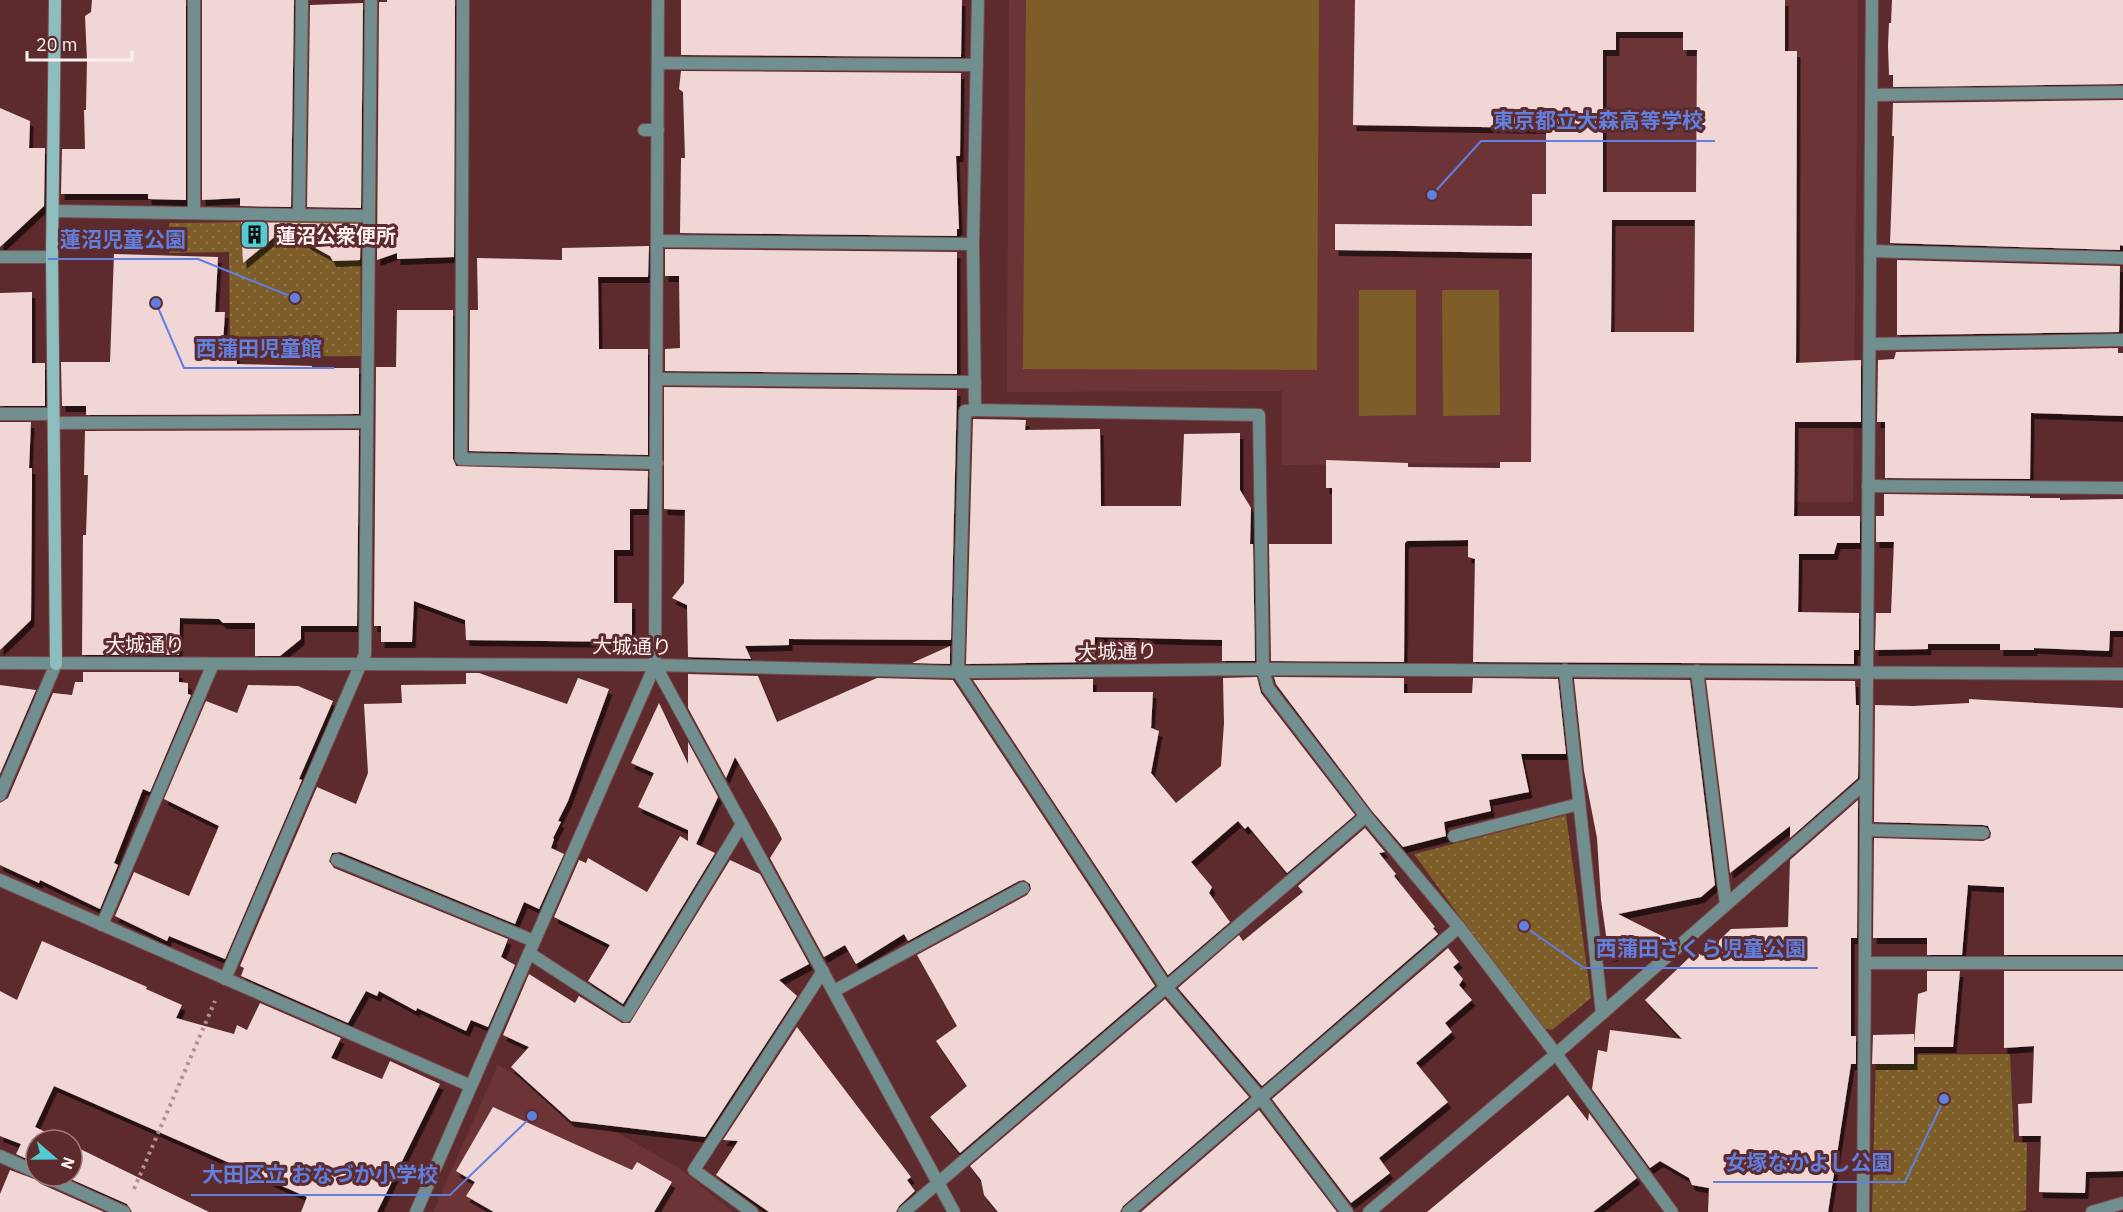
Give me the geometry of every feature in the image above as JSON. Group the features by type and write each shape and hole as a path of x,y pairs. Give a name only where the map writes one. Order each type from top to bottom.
{"street":[{"path":"0,795 56,664 52,257 56,0"},
{"path":"194,0 194,213"},
{"path":"299,215 302,0"},
{"path":"225,979 365,654 371,0"},
{"path":"463,0 461,459 657,463"},
{"path":"416,1212 655,665 658,0"},
{"path":"975,410 974,244 978,0"},
{"path":"1863,1212 1872,0"},
{"path":"658,63 977,66"},
{"path":"1872,94 2123,92"},
{"path":"644,130 658,130"},
{"path":"53,211 369,216"},
{"path":"658,241 974,244"},
{"path":"1870,251 2123,258"},
{"path":"0,257 52,257"},
{"path":"1870,344 2123,340"},
{"path":"657,379 975,382"},
{"path":"1347,1212 1260,1097 1166,987 958,672 965,411 1259,415 1263,669 1268,688 1366,816 1459,927 1672,1212"},
{"path":"0,414 54,419 367,423"},
{"path":"1868,486 2123,488"},
{"name":"大城通り","path":"0,663 655,665 958,672 1263,669 2123,674"},
{"path":"102,925 213,664"},
{"path":"655,665 954,1212"},
{"path":"1565,670 1602,1014"},
{"path":"1697,671 1726,905"},
{"path":"1369,1212 1556,1054 1866,782"},
{"path":"1455,836 1579,804"},
{"path":"904,1212 1366,816"},
{"path":"337,860 532,947 626,1016 742,824"},
{"path":"1867,830 1983,833"},
{"path":"0,880 471,1086"},
{"path":"834,991 1023,888"},
{"path":"1128,1212 1459,927"},
{"path":"1866,963 2123,963"},
{"path":"752,1212 694,1170 823,971"},
{"path":"0,1156 24,1167"},
{"path":"71,1188 124,1212"},
{"path":"2092,1212 2123,1203"}],"path":[{"path":"124,1212 225,979"}],"shaded area":[{"path":"1009,0 1858,0 1853,502 1576,500 1576,462 1282,465 1282,391 1007,392"},
{"path":"1026,0 1319,0 1317,370 1023,369"},
{"path":"360,221 361,356 235,357 230,343 229,252 169,253 169,223"},
{"path":"1359,290 1416,290 1416,415 1359,416"},
{"path":"1442,290 1499,290 1500,415 1443,416"},
{"path":"1566,815 1591,998 1552,1030 1541,1028 1414,854"},
{"path":"2010,1054 2014,1142 2027,1143 2026,1210 2018,1212 1872,1212 1876,1055"},
{"path":"498,1065 679,1168 733,1212 433,1212"}],"building":[{"path":"92,0 186,0 186,200 148,199 148,194 61,194 62,149 85,149 84,110 86,110 87,60 85,16 91,12"},
{"path":"202,0 294,0 291,207 240,206 240,198 202,200"},
{"path":"387,0 455,0 454,257 397,259 397,253 377,260 379,2 387,2"},
{"path":"681,0 962,0 961,57 681,55"},
{"path":"1355,0 1785,0 1785,51 1797,51 1796,363 1861,360 1861,422 1795,422 1794,516 1860,516 1860,543 1837,543 1834,554 1799,554 1798,612 1859,613 1859,650 1854,650 1854,664 1473,662 1475,559 1468,557 1468,540 1407,541 1405,543 1404,662 1271,661 1269,544 1332,544 1332,488 1326,488 1326,460 1408,463 1408,467 1500,468 1500,462 1531,462 1532,253 1335,250 1335,224 1532,226 1532,194 1546,194 1546,128 1353,125","holes":["1616,32 1683,32 1683,50 1697,50 1696,192 1603,192 1603,50 1616,50","1612,220 1695,220 1694,332 1611,332"]},
{"path":"1892,0 2123,0 2123,84 1893,87 1893,75 1889,75 1888,46"},
{"path":"363,3 361,208 307,207 310,5"},
{"path":"681,71 961,73 960,156 956,156 959,229 957,229 957,236 680,233 681,158 685,158 683,92 679,89"},
{"path":"2123,100 2123,246 2120,245 2120,250 1890,243 1893,103"},
{"path":"0,108 30,121 29,148 45,148 44,206 0,247"},
{"path":"241,222 361,224 360,260 333,261 330,256 283,230 243,263"},
{"path":"649,246 648,277 598,277 599,349 648,349 648,455 469,451 470,310 478,310 477,258 562,260 562,248"},
{"path":"665,249 957,252 957,374 665,371 665,349 680,348 679,276 665,276"},
{"path":"114,254 218,257 215,312 225,312 223,343 235,342 237,364 359,368 359,414 86,415 86,406 62,406 61,362 110,362"},
{"path":"1897,260 2120,266 2119,332 1897,335"},
{"path":"32,292 32,363 45,363 45,406 0,406 0,293"},
{"path":"397,310 453,310 453,459 456,466 648,471 647,509 630,509 630,550 614,550 614,603 632,603 632,642 466,640 465,620 414,601 412,642 381,642 381,626 374,626 376,367 396,367"},
{"path":"2118,348 2118,353 2123,353 2123,416 2031,413 2030,479 1885,478 1885,422 1877,422 1878,360 1894,359 1896,352"},
{"path":"664,387 957,390 951,640 789,639 789,645 745,646 751,659 688,657 687,605 672,598 684,583 685,510 664,509"},
{"path":"973,419 1026,420 1025,430 1100,429 1101,506 1181,506 1184,434 1240,433 1240,490 1251,508 1250,544 1253,544 1255,661 1222,661 1222,640 1095,637 1094,662 966,664"},
{"path":"0,422 31,422 29,468 32,468 32,483 31,620 0,650"},
{"path":"359,430 357,626 301,626 301,639 280,656 255,656 255,623 223,623 219,619 180,618 179,655 82,655 83,535 86,535 88,475 84,475 85,431"},
{"path":"1884,494 2030,496 2030,498 2060,498 2060,500 2123,499 2123,631 2110,631 2109,651 2034,648 2034,650 2000,650 2000,644 1928,644 1928,649 1875,650 1876,613 1891,613 1894,542 1876,542 1876,516 1884,516"},
{"path":"950,646 950,664 912,663"},
{"path":"83,672 179,672 179,682 188,683 188,694 191,695 150,792 143,789 114,863 118,865 100,909 40,880 39,883 0,865 0,803 8,798 53,693 72,695 75,682 83,682"},
{"path":"466,673 479,673 567,704 578,678 609,689 568,801 558,821 561,822 551,848 564,854 539,909 524,902 515,924 340,852 332,853 329,861 334,868 508,939 501,957 515,965 488,1027 471,1020 466,1031 417,1008 416,1011 379,991 377,996 366,991 348,1023 241,976 244,968 240,966 317,787 356,804 368,773 364,704 402,703 401,685 466,684"},
{"path":"688,674 758,676 777,722 877,678 953,680 1155,986 960,1153 930,1117 967,1086 936,1041 957,1026 917,955 1027,895 1031,889 1030,884 1024,880 1019,881 908,941 904,934 856,964 845,945 824,957 770,858 782,839 777,829 735,757 726,778 688,708"},
{"path":"1257,677 1261,693 1355,815 1287,873 1248,826 1245,829 1238,821 1191,862 1212,887 1209,893 1230,922 1168,975 973,680 1093,679 1093,692 1153,692 1151,728 1159,731 1151,773 1176,803 1221,766 1224,723 1223,678"},
{"path":"1274,677 1404,678 1404,693 1472,693 1473,678 1558,679 1566,754 1521,754 1529,792 1489,800 1491,811 1444,822 1446,836 1403,847 1372,811 1276,684"},
{"path":"1574,679 1690,680 1715,885 1701,897 1618,914 1672,941 1664,948 1609,956 1601,900 1597,838 1584,771"},
{"path":"1706,680 1855,681 1856,705 1859,705 1858,778 1790,838 1790,826 1730,873"},
{"path":"0,685 36,690 0,774"},
{"path":"248,685 298,686 333,701 299,779 302,780 225,959 169,936 167,941 115,916 134,872 189,896 219,826 164,799 206,701 237,713"},
{"path":"1969,699 2123,708 2123,955 2004,955 2004,887 1968,885 1962,955 1927,955 1927,938 1873,938 1874,838 1983,841 1990,838 1991,833 1988,826 1983,825 1874,822 1875,705 1913,706 1969,703"},
{"path":"659,703 688,764 688,742 718,797 696,844 715,853 623,1004 588,981 610,945 554,917 579,860 586,863 588,858 647,892 680,836 688,841 688,830 638,807 654,773 631,763"},
{"path":"1858,800 1857,938 1851,938 1851,1036 1856,1036 1856,1064 1851,1064 1828,1212 1708,1212 1709,1188 1692,1185 1689,1178 1660,1161 1650,1168 1592,1089 1598,1050 1607,1052 1610,1030 1682,1039 1645,1000 1695,952 1703,956 1731,929 1788,927 1790,860"},
{"path":"1365,828 1385,852 1379,853 1396,874 1394,876 1435,927 1433,928 1438,934 1262,1086 1178,988 1239,935 1243,941 1303,892 1298,886"},
{"path":"730,860 760,874 809,964 779,980 797,996 705,1137 571,1121 511,1067 529,1047 503,1035 529,974 575,1003 579,996 622,1023 630,1023"},
{"path":"42,941 147,987 146,989 182,1005 176,1018 234,1034 237,1025 247,1030 260,1003 341,1038 331,1058 382,1079 390,1061 440,1084 377,1212 301,1212 307,1197 54,1086 35,1127 37,1128 24,1128 24,1158 16,1154 21,1144 0,1136 0,991 17,1000"},
{"path":"1448,948 1459,962 1453,967 1463,979 1459,985 1472,1000 1445,1023 1452,1032 1416,1063 1448,1102 1379,1158 1390,1173 1351,1203 1272,1099"},
{"path":"1927,971 1960,971 1953,1047 1914,1047 1914,1064 1872,1064 1873,1035 1914,1034 1914,1045 1918,994 1927,991"},
{"path":"2004,971 2123,971 2123,1171 2086,1172 2085,1193 2039,1192 2041,1136 2019,1136 2018,1104 2032,1103 2034,1046 2004,1048"},
{"path":"1165,999 1249,1097 1123,1206 1120,1212 998,1212 984,1195 981,1180 970,1166"},
{"path":"797,1027 911,1177 907,1180 915,1191 899,1206 896,1212 769,1212 716,1175 738,1141 723,1140"},
{"path":"1568,1095 1588,1121 1589,1113 1637,1178 1593,1212 1427,1212"},
{"path":"493,1107 632,1170 637,1162 672,1182 654,1212 494,1212 466,1196 475,1182 456,1171"},
{"path":"1259,1110 1337,1212 1141,1212"},
{"path":"84,1151 209,1212 132,1212 127,1204 84,1185"},
{"path":"10,1170 24,1175 24,1188 50,1188 104,1212 0,1212 0,1194"}],"place":[{"name":"東京都立大森高等学校","path":"1432,195"},
{"name":"蓮沼公衆便所","path":"255,235"},
{"name":"蓮沼児童公園","path":"295,298"},
{"name":"西蒲田児童館","path":"156,303"},
{"name":"西蒲田さくら児童公園","path":"1524,926"},
{"name":"女塚なかよし公園","path":"1944,1099"},
{"name":"大田区立 おなづか小学校","path":"532,1116"}]}
